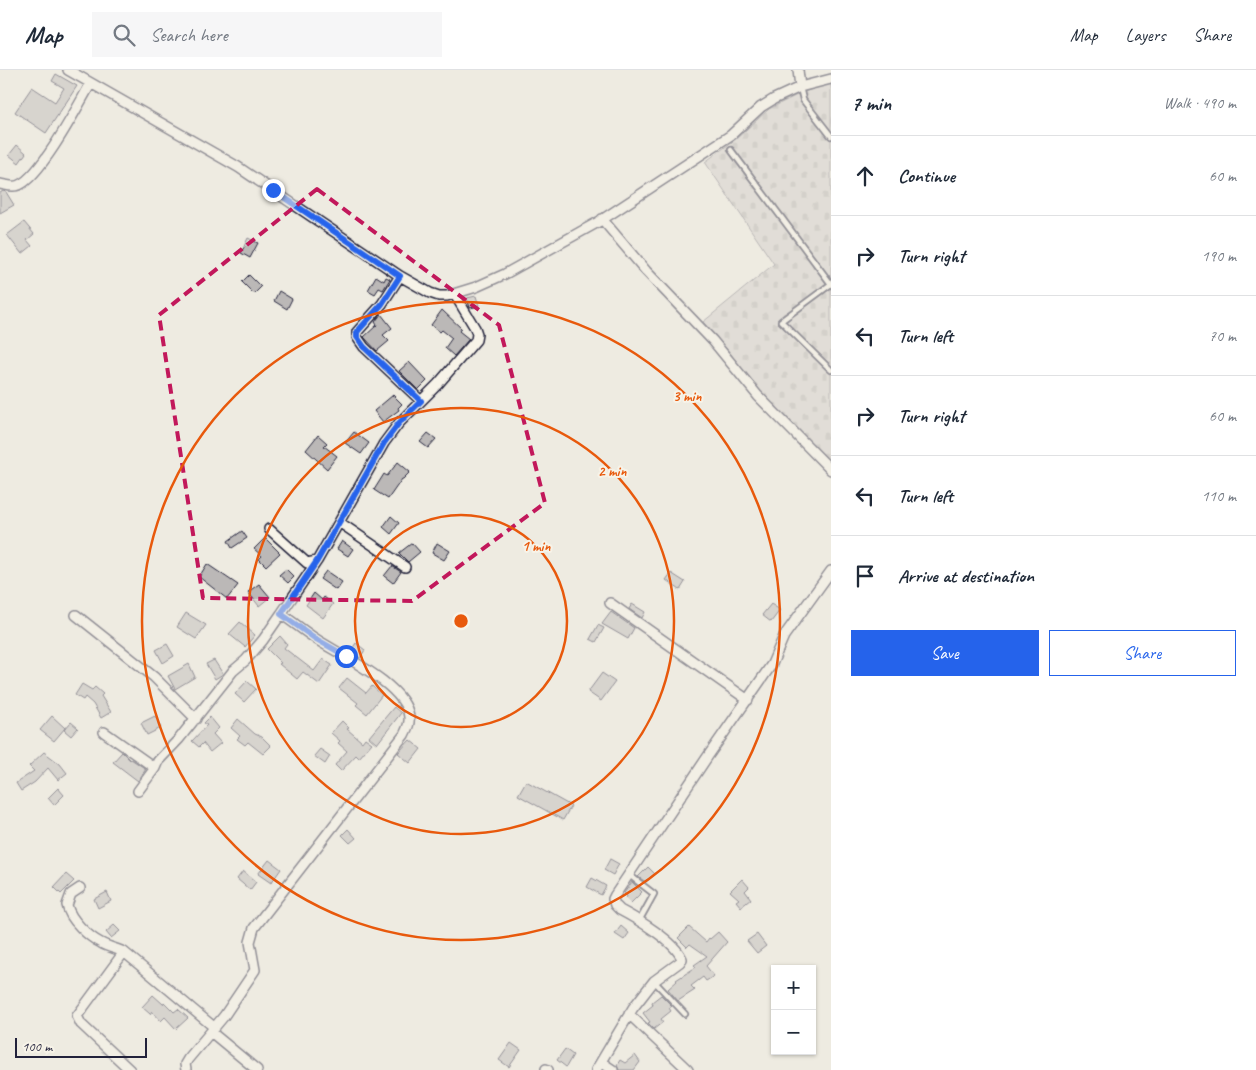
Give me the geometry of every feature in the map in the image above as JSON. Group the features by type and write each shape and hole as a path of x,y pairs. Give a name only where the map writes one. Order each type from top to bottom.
{"street":[{"path":"68,70 238,167 400,276 421,289 439,296 456,295 505,274 602,219 731,135 761,107 800,87 831,79"},
{"path":"798,70 800,87"},
{"path":"0,184 19,186 32,174 45,159 91,84"},
{"path":"602,219 646,271 717,346 758,396 831,470"},
{"path":"400,276 382,304 357,332 357,337 364,347 421,401"},
{"path":"138,792 158,762 196,719 233,671 246,660 263,640 317,561 384,443 399,423 464,356 476,340 475,328 456,295"},
{"path":"339,522 405,567"},
{"path":"268,529 307,562 317,561"},
{"path":"613,1070 598,1066 629,1014 654,980 682,959 680,953 659,934 620,910 615,905 613,899 628,874 772,664 784,636 831,571"},
{"path":"610,604 748,700"},
{"path":"186,1070 185,1064 188,1059 231,1007 255,970 250,942 254,928 388,757 409,725 409,716 406,708 395,693 362,665 316,639 281,614"},
{"path":"76,615 154,678 196,719"},
{"path":"104,732 155,768"},
{"path":"80,888 71,894 67,905 69,912 93,938 106,946 124,952 257,1070"},
{"path":"124,952 78,1016 81,1024 130,1070"},
{"path":"629,1014 688,1070"}],"lane":[{"path":"800,87 804,100 831,136"},
{"path":"731,150 831,284 781,321 831,370"},
{"path":"628,874 654,894 640,921"},
{"path":"654,980 685,1014"}],"highlighted area":[{"path":"317,189 499,325 545,503 412,601 203,598 159,315"}],"green space":[{"path":"831,82 831,465 751,387 731,354 703,322 774,264 705,162 736,139 769,109 799,94"}],"building":[{"path":"56,74 77,86 46,133 15,112 32,87 55,102 64,88 52,81"},
{"path":"17,145 26,153 19,163 9,155"},
{"path":"6,192 14,205 0,213 0,193"},
{"path":"24,222 34,234 27,240 32,246 22,254 7,235"},
{"path":"248,238 258,243 250,258 241,253"},
{"path":"249,275 261,287 254,294 242,282"},
{"path":"376,276 384,281 386,277 390,279 383,290 379,288 375,294 368,290"},
{"path":"279,291 292,299 287,309 274,301"},
{"path":"476,296 479,306 470,308 467,298"},
{"path":"442,310 462,329 459,331 469,339 454,356 445,348 452,338 442,330 440,332 431,325"},
{"path":"381,314 392,328 383,335 389,341 377,351 364,337 377,325 375,322"},
{"path":"409,362 427,381 418,390 399,371"},
{"path":"393,395 402,404 398,408 399,410 383,422 374,411"},
{"path":"354,432 369,443 361,454 345,443"},
{"path":"428,433 436,439 428,448 420,442"},
{"path":"318,435 327,443 324,446 337,456 327,469 306,450"},
{"path":"398,462 410,472 402,479 388,499 374,490 384,474 387,476"},
{"path":"391,516 399,523 391,534 383,527"},
{"path":"242,531 247,538 232,548 228,541"},
{"path":"265,538 280,553 266,566 259,559 262,556 254,549"},
{"path":"342,541 353,549 348,556 337,549"},
{"path":"412,543 420,552 408,562 399,553"},
{"path":"437,543 450,551 444,560 432,553"},
{"path":"207,564 238,585 227,599 199,577"},
{"path":"392,566 401,572 393,583 384,576"},
{"path":"286,569 294,577 288,583 279,575"},
{"path":"326,571 342,582 336,590 320,579"},
{"path":"671,573 685,582 680,590 666,580"},
{"path":"259,584 270,597 259,606 248,592"},
{"path":"314,593 322,600 324,597 333,604 323,618 306,605"},
{"path":"632,604 645,612 642,618 629,609"},
{"path":"771,604 780,610 771,622 762,615"},
{"path":"611,612 634,628 628,639 602,624"},
{"path":"186,613 206,625 196,639 177,627"},
{"path":"240,622 255,635 245,647 229,634"},
{"path":"598,625 604,628 596,642 590,639"},
{"path":"280,636 287,644 284,648 314,671 323,659 332,665 319,684 303,672 297,679 279,664 281,663 267,649"},
{"path":"356,643 365,650 360,658 350,652"},
{"path":"167,644 174,656 163,663 156,650"},
{"path":"214,660 223,674 215,679 206,664"},
{"path":"189,664 195,677 175,689 168,676"},
{"path":"602,673 615,682 601,701 588,692"},
{"path":"347,678 366,693 372,686 382,695 367,714 356,705 358,703 339,688"},
{"path":"247,681 256,689 244,702 235,694"},
{"path":"82,684 92,690 95,687 103,694 101,696 111,712 101,718 93,704 85,697 83,700 75,695"},
{"path":"394,707 401,713 377,744 369,737"},
{"path":"52,716 65,728 54,741 40,730"},
{"path":"155,716 161,728 147,735 141,723"},
{"path":"210,717 219,728 213,734 221,743 210,752 203,743 199,747 192,741 207,725 204,723"},
{"path":"238,719 271,746 263,754 248,742 245,745 237,739 240,736 231,728"},
{"path":"342,721 349,728 347,729 362,742 365,738 372,743 359,758 356,755 341,771 335,765 347,751 331,733"},
{"path":"71,722 78,728 71,736 64,730"},
{"path":"410,740 421,749 410,763 398,753"},
{"path":"320,749 330,756 325,764 314,756"},
{"path":"44,752 60,764 67,773 58,780 48,768 35,782 21,791 16,783 34,771 29,766"},
{"path":"122,752 130,760 146,769 138,781 113,762"},
{"path":"526,781 571,806 563,820 518,795"},
{"path":"58,788 64,795 54,805 48,798"},
{"path":"348,829 356,838 350,843 342,835"},
{"path":"610,859 619,864 613,875 604,870"},
{"path":"269,860 281,869 271,883 258,874"},
{"path":"648,867 655,874 646,882 638,877"},
{"path":"243,871 256,882 250,890 237,879"},
{"path":"66,874 74,881 61,894 54,887"},
{"path":"592,878 606,886 601,895 587,887"},
{"path":"742,879 749,887 745,891 751,899 741,907 736,901 739,899 730,891"},
{"path":"632,882 642,892 631,903 624,893"},
{"path":"107,892 111,901 98,908 94,899"},
{"path":"114,925 120,931 111,938 106,932"},
{"path":"621,926 629,933 624,940 615,934"},
{"path":"689,927 706,942 718,932 727,942 706,966 714,976 706,981 703,977 691,986 695,990 678,1001 668,989 676,980 696,967 694,965 707,956 690,944 687,947 678,938"},
{"path":"757,934 766,946 757,953 747,941"},
{"path":"153,995 174,1012 178,1009 188,1018 176,1029 165,1017 161,1021 152,1011 150,1014 142,1007"},
{"path":"661,995 672,1006 669,1008 671,1011 661,1019 663,1022 654,1029 648,1023 650,1022 643,1013"},
{"path":"511,1043 521,1050 509,1067 499,1060"},
{"path":"565,1049 573,1055 566,1067 557,1060"},
{"path":"635,1055 640,1062 634,1070 619,1070 617,1065 620,1060 625,1063"}],"route":[{"path":"273,190 400,276 382,304 357,332 357,337 364,347 421,401 399,423 384,443 317,561 281,614 316,639 346,656"}]}
